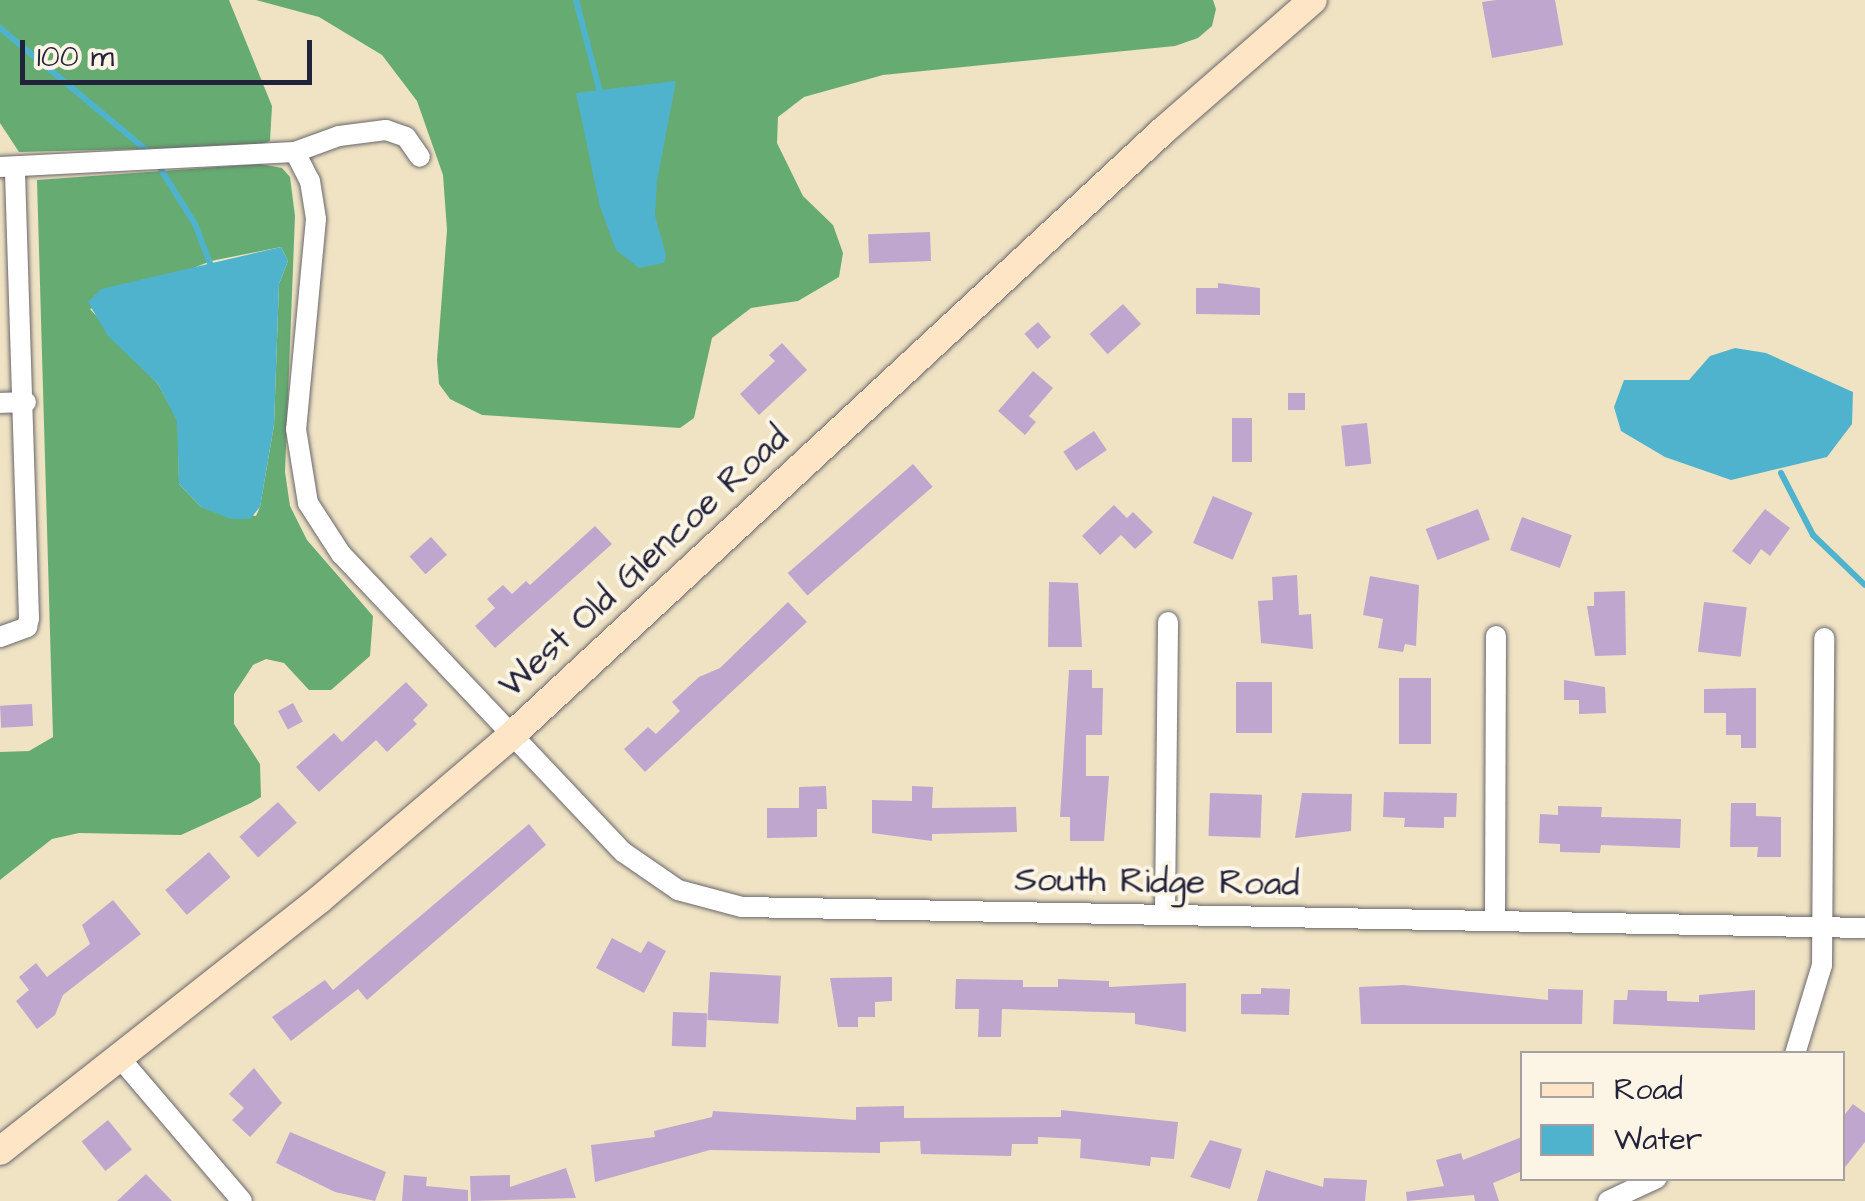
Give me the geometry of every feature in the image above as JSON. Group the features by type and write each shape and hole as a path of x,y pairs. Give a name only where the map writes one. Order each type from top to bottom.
{"street":[{"name":"West Old Glencoe Road","path":"0,1151 511,736 1165,128 1313,0"},
{"path":"0,637 27,627 29,618 26,402 7,167 295,152 339,136 386,130 406,137 420,157"},
{"name":"South Ridge Road","path":"295,152 310,181 316,220 296,429 308,504 341,554 635,864 709,901 1865,928"},
{"path":"0,403 26,402"},
{"path":"1165,912 1168,622"},
{"path":"1495,918 1496,636"},
{"path":"1796,1051 1815,1002 1823,927 1824,638"},
{"path":"119,1057 242,1201"},
{"path":"1608,1201 1650,1181"}],"green space":[{"path":"0,0 229,0 272,106 270,141 258,146 19,152 0,123"},
{"path":"256,0 1213,0 1216,9 1212,26 1198,38 1175,46 883,75 804,97 778,117 777,143 803,196 833,225 843,253 839,277 798,301 751,308 712,338 694,418 680,428 482,415 450,399 439,384 437,360 447,230 443,175 417,101 382,55 319,17"},
{"path":"260,164 282,168 290,177 295,216 285,472 290,506 307,540 373,616 370,656 331,690 309,690 284,663 266,659 253,665 234,694 234,724 260,764 261,797 181,835 79,833 52,839 0,880 0,752 29,751 53,737 37,180","holes":["281,247 288,261 279,284 274,425 260,507 256,516 201,507 179,484 178,421 158,384 90,309 211,261"]}],"water":[{"path":"676,81 657,181 655,216 666,255 664,263 639,268 616,250 600,207 576,93"},
{"path":"281,247 288,261 279,284 274,425 260,507 250,519 231,519 201,507 179,484 177,421 158,384 108,336 88,302 101,289"},
{"path":"1735,348 1766,353 1853,392 1852,424 1827,457 1731,480 1665,457 1621,431 1614,407 1624,380 1689,380 1710,356"}],"building":[{"path":"1555,0 1563,45 1492,58 1482,2"},
{"path":"930,232 931,261 869,263 868,234"},
{"path":"1218,283 1260,288 1260,315 1196,314 1196,288 1218,288"},
{"path":"1123,304 1141,324 1108,354 1090,334"},
{"path":"1038,322 1051,337 1038,349 1024,334"},
{"path":"782,343 807,370 759,415 740,394 775,361 769,355"},
{"path":"1033,371 1053,388 1029,416 1036,422 1025,435 998,411"},
{"path":"1288,393 1305,393 1305,410 1288,410"},
{"path":"1232,418 1252,418 1252,462 1232,462"},
{"path":"1367,423 1371,464 1345,466 1341,426"},
{"path":"1094,431 1107,450 1076,471 1063,452"},
{"path":"913,464 933,487 807,596 788,573"},
{"path":"1213,496 1253,513 1233,560 1193,543"},
{"path":"1114,505 1127,518 1133,512 1153,532 1135,549 1121,535 1100,555 1082,536"},
{"path":"1478,509 1490,540 1438,560 1426,529"},
{"path":"1765,509 1790,528 1770,556 1761,549 1750,565 1732,551"},
{"path":"1522,517 1572,535 1560,568 1510,550"},
{"path":"595,526 612,544 495,648 475,626 495,608 487,599 503,585 512,594 526,581 530,585"},
{"path":"431,537 447,555 426,574 409,556"},
{"path":"1297,575 1299,615 1311,614 1313,649 1261,643 1258,601 1273,600 1272,577"},
{"path":"1370,576 1419,585 1416,646 1405,644 1403,652 1378,648 1383,619 1363,615"},
{"path":"1049,582 1078,583 1082,647 1048,647"},
{"path":"1625,591 1626,655 1595,656 1587,606 1594,606 1594,592"},
{"path":"788,602 807,622 645,772 624,749 648,727 656,734 680,711 672,702 699,677 720,668"},
{"path":"1704,602 1747,607 1741,657 1698,652"},
{"path":"1069,670 1092,670 1092,688 1103,688 1102,735 1086,735 1086,776 1109,776 1104,841 1070,841 1070,817 1060,817"},
{"path":"1399,678 1431,678 1431,744 1399,744"},
{"path":"1564,680 1605,687 1606,713 1579,714 1579,700 1564,700"},
{"path":"406,682 428,705 413,720 417,724 387,752 376,740 319,792 296,767 334,733 342,742"},
{"path":"1236,682 1272,682 1272,733 1236,733"},
{"path":"1756,688 1756,748 1741,748 1741,735 1726,735 1726,713 1704,713 1704,689"},
{"path":"293,703 303,722 288,730 278,711"},
{"path":"32,704 33,726 1,728 0,706"},
{"path":"826,786 827,809 817,809 817,837 767,838 767,808 799,808 799,787"},
{"path":"912,786 933,787 932,808 1016,807 1017,832 932,834 932,841 872,833 872,800 912,801"},
{"path":"1384,792 1457,793 1456,817 1444,817 1444,828 1404,827 1405,818 1383,817"},
{"path":"1210,793 1262,795 1260,838 1208,836"},
{"path":"1302,793 1352,794 1351,831 1295,838"},
{"path":"278,802 297,823 258,858 239,837"},
{"path":"1731,803 1756,803 1756,816 1781,817 1781,857 1757,857 1758,847 1730,847"},
{"path":"1558,806 1602,807 1601,817 1681,819 1680,848 1601,845 1600,853 1560,852 1560,844 1539,843 1540,814 1558,815"},
{"path":"529,824 546,845 367,1000 358,989 291,1041 272,1017 325,980 333,990"},
{"path":"209,852 231,877 187,915 165,890"},
{"path":"113,900 141,934 63,995 55,1015 37,1029 16,1001 29,990 19,977 36,963 47,977 90,944 82,925"},
{"path":"612,938 641,953 648,941 666,951 644,993 596,968"},
{"path":"710,972 781,976 778,1024 707,1020"},
{"path":"892,977 892,1001 875,1002 875,1017 858,1017 858,1027 838,1027 830,978"},
{"path":"956,979 1023,980 1023,987 1058,987 1058,979 1109,981 1109,987 1186,983 1186,1032 1135,1024 1135,1013 1002,1009 1001,1037 978,1037 979,1009 955,1009"},
{"path":"1404,985 1548,1000 1548,989 1583,990 1582,1024 1361,1024 1359,987"},
{"path":"1261,988 1290,989 1289,1015 1241,1014 1241,994 1261,994"},
{"path":"1628,990 1667,991 1667,1001 1699,1002 1699,995 1755,990 1755,1030 1613,1024 1614,1000 1627,1000"},
{"path":"673,1012 707,1013 706,1047 672,1046"},
{"path":"254,1068 282,1103 250,1137 232,1120 244,1108 229,1094"},
{"path":"1853,1104 1865,1113 1865,1142 1845,1167 1845,1114"},
{"path":"904,1106 904,1118 1061,1117 1061,1110 1178,1122 1174,1159 1151,1157 1150,1166 1080,1158 1081,1139 1038,1137 1038,1144 1012,1144 1011,1156 921,1154 920,1141 880,1142 880,1153 710,1150 595,1182 591,1145 655,1137 654,1131 712,1117 713,1111 856,1120 856,1107"},
{"path":"108,1120 132,1150 105,1171 82,1141"},
{"path":"290,1132 386,1172 375,1201 335,1192 276,1163"},
{"path":"1520,1138 1520,1172 1493,1183 1499,1201 1475,1201 1474,1195 1407,1201 1406,1192 1444,1186 1436,1160 1461,1153 1463,1160"},
{"path":"1210,1140 1242,1149 1230,1189 1190,1177"},
{"path":"566,1168 576,1198 471,1201 470,1176 510,1175 510,1187"},
{"path":"1266,1170 1323,1187 1324,1178 1367,1180 1365,1201 1257,1201"},
{"path":"146,1174 172,1201 117,1201"},
{"path":"404,1175 427,1177 426,1186 468,1190 468,1201 402,1201"}],"waterway":[{"path":"576,0 601,96"},
{"path":"0,28 150,153"},
{"path":"157,163 195,224 211,266"},
{"path":"1781,473 1813,535 1865,585"}]}
